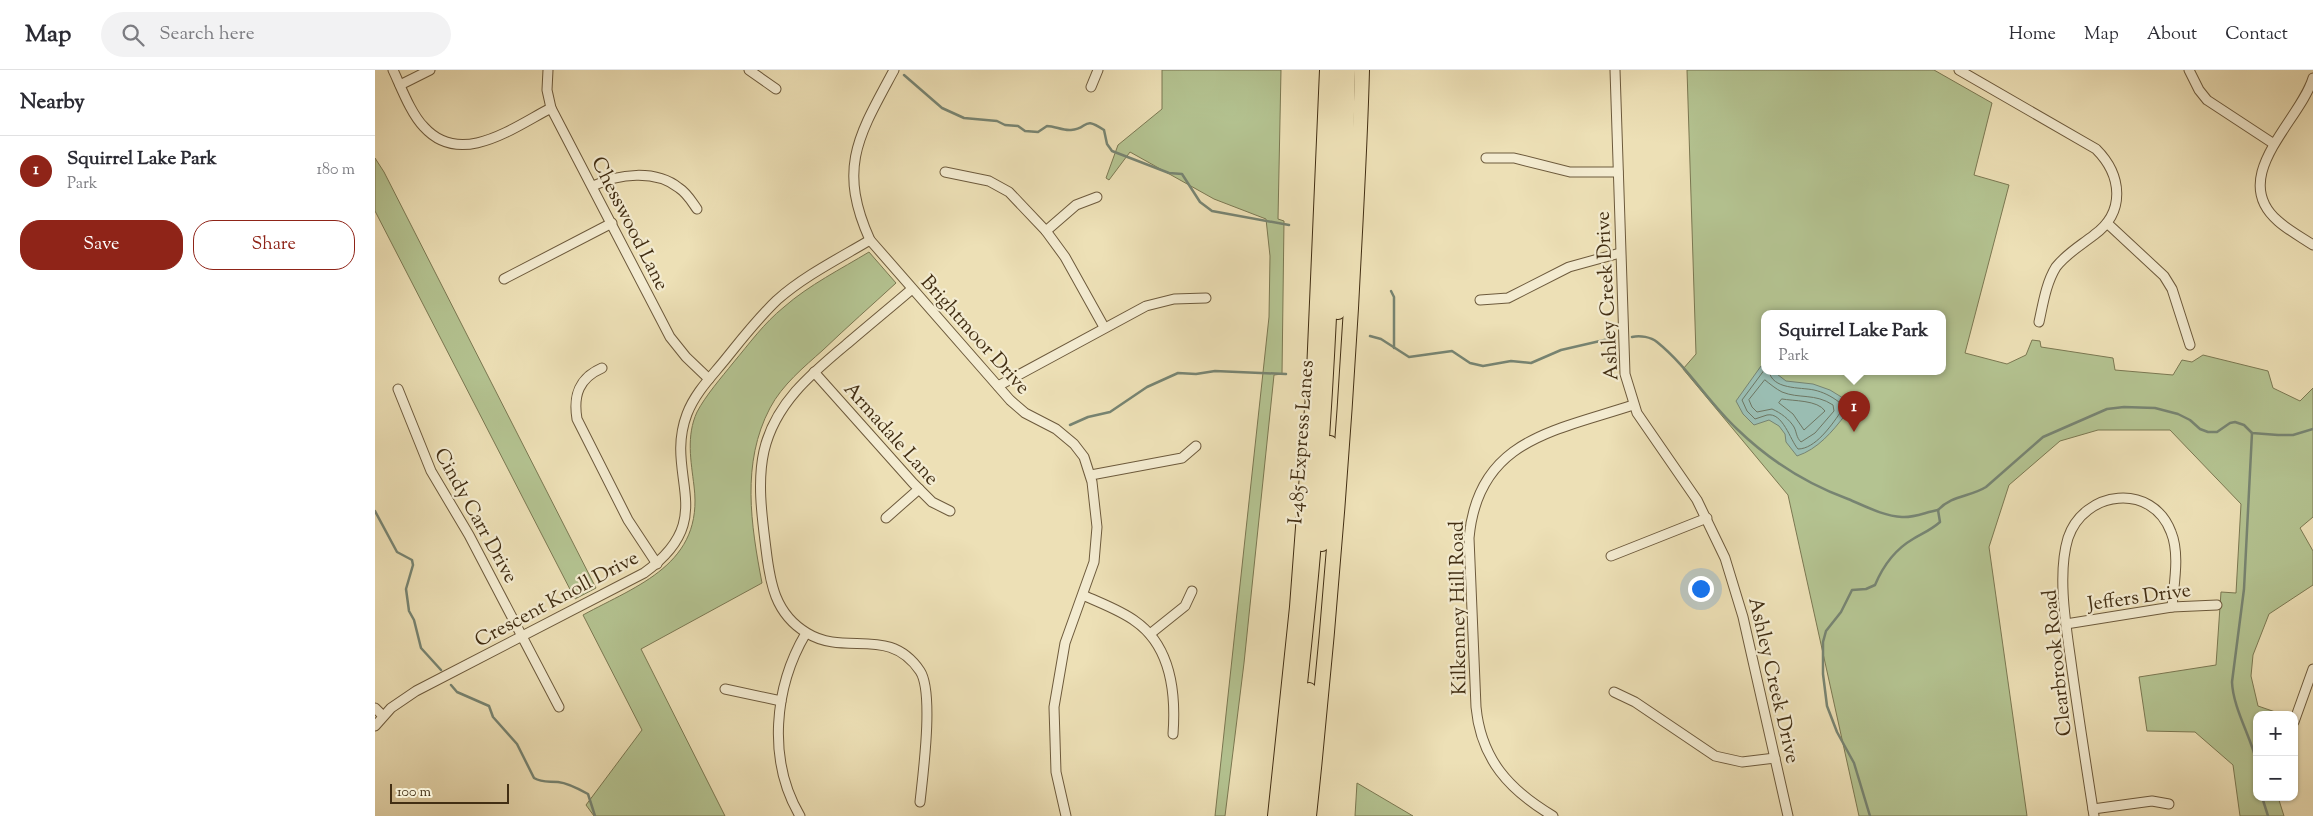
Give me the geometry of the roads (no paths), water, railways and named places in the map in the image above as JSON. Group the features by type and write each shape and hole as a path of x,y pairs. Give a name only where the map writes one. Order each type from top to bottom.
{"highway":[{"path":"1275,816 1297,607 1313,395 1327,70"},
{"name":"I-485 Express Lanes","path":"1285,816 1306,634 1324,406 1335,195 1338,70"},
{"name":"I-485 Express Lanes","path":"1296,816 1327,490 1345,195 1348,70"},
{"path":"1309,816 1323,685 1345,418 1357,209 1361,70"}],"street":[{"path":"393,70 424,127 441,140 464,146 487,141 551,108"},
{"path":"401,85 430,70"},
{"name":"Chesswood Lane","path":"548,70 547,90 551,108 676,346 709,379"},
{"path":"749,70 776,88"},
{"name":"Brightmoor Drive","path":"894,70 867,121 855,154 853,191 858,213 870,240 998,386 1025,413 1056,429 1074,444 1084,457 1091,475 1097,538 1092,571 1063,649 1054,707 1056,772 1066,816"},
{"path":"1091,87 1098,70"},
{"name":"Ashley Creek Drive","path":"1615,70 1624,366 1633,405 1685,481 1707,518 1725,558 1739,600 1788,816"},
{"path":"1959,70 2096,149 2106,159 2115,176 2118,195 2114,212 2107,224 2095,235 2075,248 2056,268 2048,282 2039,322"},
{"path":"2189,70 2199,90 2207,100 2274,144"},
{"path":"2313,78 2302,101 2274,144 2263,166 2261,180 2265,203 2277,221 2313,244"},
{"path":"1486,158 1514,158 1570,172 1618,172"},
{"path":"945,172 983,180 1003,187 1046,231 1073,269 1104,327"},
{"path":"593,186 611,178 626,176 659,178 679,187 697,209"},
{"path":"1046,231 1076,205 1097,197"},
{"path":"504,279 612,223"},
{"path":"2107,224 2164,276 2172,289 2190,345"},
{"name":"Crescent Knoll Drive","path":"375,726 383,716 416,690 645,573 657,564 672,548 682,528 687,496 682,456 682,434 691,406 709,379 753,325 777,300 803,280 870,240"},
{"path":"1480,300 1508,298 1569,267 1585,261 1620,253"},
{"path":"912,289 814,372 795,391 773,424 764,451 760,479 764,533 775,597 789,619 806,633 821,640 835,643 889,646 905,655 921,673 927,692 920,802"},
{"path":"998,386 1104,327 1158,302 1174,299 1206,298"},
{"path":"602,368 591,373 580,385 575,401 577,418 628,520 657,564"},
{"name":"Armadale Lane","path":"814,372 919,489 932,502 950,511"},
{"name":"Cindy Carr Drive","path":"398,389 431,471 469,535 559,707"},
{"name":"Kilkenney Hill Road","path":"1553,816 1523,797 1505,779 1490,757 1480,733 1475,707 1469,538 1473,508 1485,481 1493,470 1513,451 1538,437 1633,405"},
{"path":"1091,475 1182,458 1197,446"},
{"path":"887,518 919,489"},
{"name":"Clearbrook Road","path":"2093,813 2064,611 2065,558 2073,527 2080,516 2090,507 2112,498 2130,498 2149,505 2162,516 2175,542 2172,607"},
{"path":"1611,556 1707,518"},
{"path":"1150,634 1185,606 1192,590"},
{"path":"1083,595 1128,616 1150,634 1163,656 1171,681 1175,712 1173,734"},
{"name":"Jeffers Drive","path":"2066,624 2172,607 2217,605"},
{"path":"800,816 792,800 780,760 778,728 781,701 792,660 806,633"},
{"path":"2298,711 2313,669"},
{"path":"725,689 781,701"},
{"path":"1614,692 1635,702 1715,756 1742,762 1775,758"},
{"path":"375,708 383,716"},
{"path":"2093,813 2152,801 2169,804"}],"water":[{"path":"1761,366 1761,375 1778,375 1786,381 1813,384 1830,390 1843,398 1846,414 1818,444 1797,456 1786,442 1785,434 1779,426 1769,420 1754,425 1743,414 1736,401"}],"waterway":[{"path":"904,75 942,108 964,118 997,121 1005,125 1018,126 1025,131 1038,132 1047,126 1071,130 1089,123 1092,124 1104,130 1107,144 1112,151 1169,173 1182,174 1200,202 1212,211 1289,225"},
{"path":"1391,291 1394,297 1394,348"},
{"path":"1370,336 1381,339 1409,357 1452,351 1470,363 1483,366 1511,361 1531,363 1561,350 1613,338"},
{"path":"1632,337 1645,337 1657,342 1679,362 1737,429 1775,460 1803,478 1833,493 1888,515 1907,517 1938,510"},
{"path":"1070,425 1088,417 1110,412 1147,387 1178,373 1196,374 1215,371 1286,374"},
{"path":"1938,510 1949,501 1986,487 2043,437 2107,409 2124,407 2155,408 2178,414 2190,420 2200,429 2208,432 2217,432 2230,423 2235,422 2244,425 2252,433 2293,435 2313,429"},
{"path":"2252,433 2244,589 2232,682 2235,702 2255,756"},
{"path":"1870,816 1854,763 1837,732 1827,706 1823,674 1823,642 1826,631 1841,612 1852,590 1866,589 1875,585 1895,553 1906,543 1940,522 1938,510"},
{"path":"375,511 397,552 412,560 413,565 406,589 409,611 414,620 421,648 441,670"},
{"path":"451,685 457,692 489,706 493,717 517,744 534,778 566,784 588,794 595,816"},
{"path":"2263,801 2268,816"}],"place":[{"name":"Squirrel Lake Park","path":"1854,432"}]}
